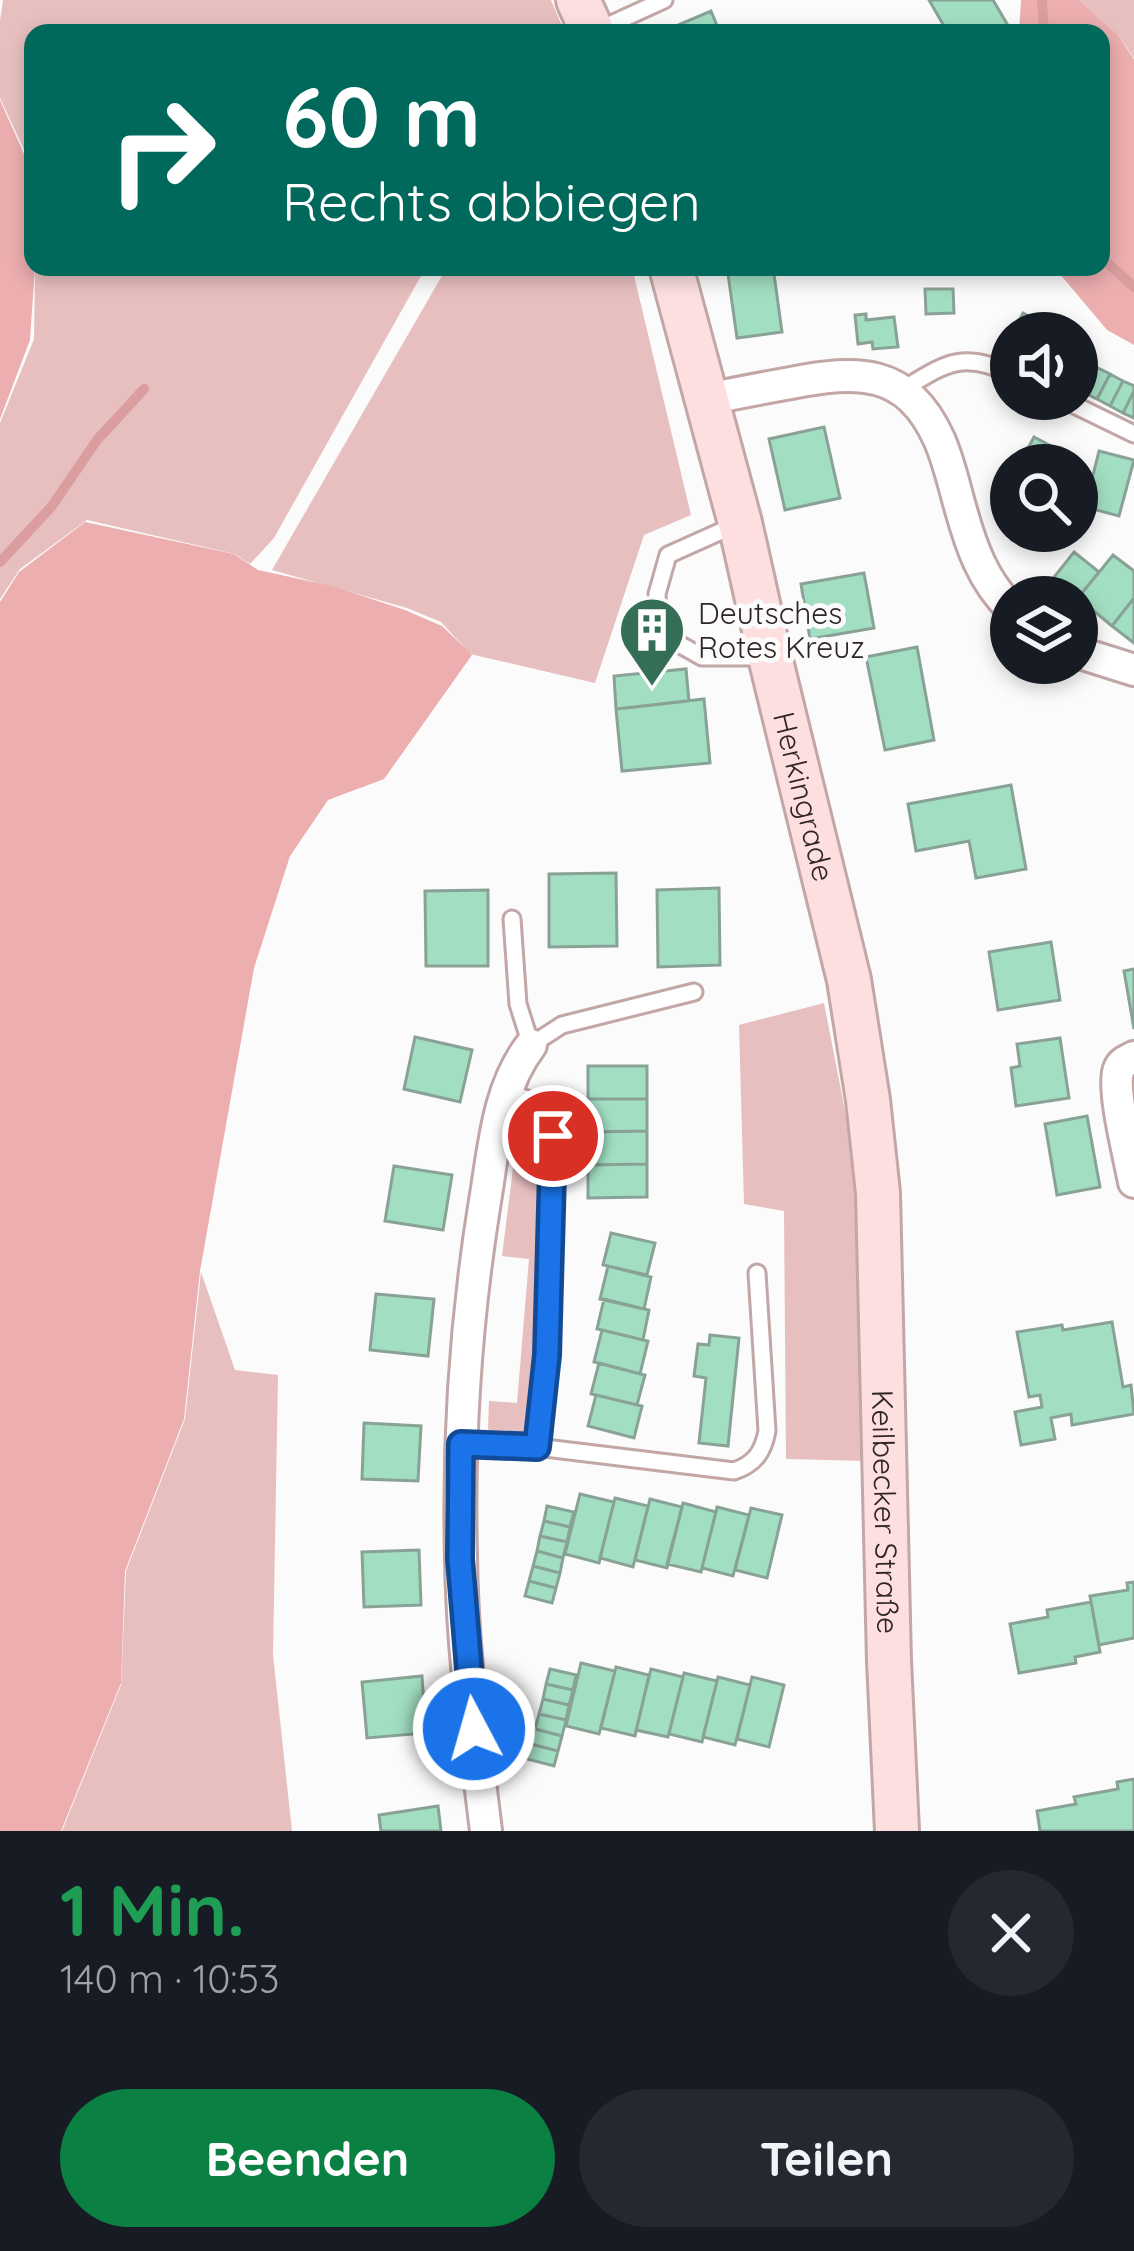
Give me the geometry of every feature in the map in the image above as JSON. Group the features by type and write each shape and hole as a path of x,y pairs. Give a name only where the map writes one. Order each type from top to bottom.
{"main road":[{"name":"Herkingrade","path":"674,276 740,523 849,980 878,1193"},
{"name":"Keilbecker Straße","path":"878,1193 897,1831"}],"street":[{"path":"708,399 832,374 861,374 902,390 922,409 937,435 970,544 990,582"},
{"path":"1098,659 1134,670"},
{"path":"486,1831 463,1594 461,1444 477,1250 496,1129 516,1064 531,1045"},
{"path":"1134,1057 1119,1069 1117,1086 1134,1181"}],"lane":[{"path":"612,24 664,0"},
{"path":"902,390 948,362 990,365"},
{"path":"1098,416 1134,434"},
{"path":"740,523 668,555 657,594 658,618 670,640 702,657 770,657"},
{"path":"512,919 518,1004 531,1045 562,1025 694,992"},
{"path":"506,1092 540,1102 550,1112 553,1136 547,1355 537,1447"},
{"path":"461,1444 537,1447 734,1471 754,1460 764,1444 767,1414 757,1273"}],"shaded area":[{"path":"3,0 551,0 561,24 24,24 24,150 0,98"},
{"path":"1021,0 1079,0 1106,24 1020,24"},
{"path":"1079,0 1134,0 1134,58 1110,24"},
{"path":"1110,28 1134,59 1134,345 1107,330 1098,312 1092,312 1062,276 1110,276"},
{"path":"0,100 24,154 24,276 34,276 30,340 0,419"},
{"path":"35,276 421,276 274,538 250,564 235,554 87,520 20,569 0,599 0,423 34,339"},
{"path":"442,276 634,276 691,515 644,535 595,683 470,654 441,622 272,570"},
{"path":"85,522 234,554 258,570 332,586 405,610 442,626 472,655 384,779 328,800 290,856 254,968 200,1271 184,1419 125,1571 121,1683 61,1831 0,1831 0,602 19,572"},
{"path":"824,1003 858,1177 868,1461 786,1459 784,1211 744,1204 739,1025"},
{"path":"526,1127 546,1133 541,1362 531,1432 523,1440 496,1437 488,1429 489,1401 517,1403 529,1259 502,1256 517,1136"},
{"path":"201,1272 235,1370 278,1375 273,1655 292,1831 62,1831 121,1685 126,1571 185,1419"}],"building":[{"path":"929,0 993,0 1007,24 943,24"},
{"path":"711,11 716,24 680,24"},
{"path":"728,276 774,276 782,332 737,338"},
{"path":"925,289 953,289 954,313 926,314"},
{"path":"866,314 866,320 894,317 898,347 873,349 872,342 858,344 855,315"},
{"path":"1098,368 1110,374 1098,397"},
{"path":"1110,374 1123,381 1110,406 1098,397"},
{"path":"1123,381 1134,386 1134,391 1123,413 1110,406"},
{"path":"1134,391 1134,418 1123,413"},
{"path":"824,427 840,498 785,510 769,439"},
{"path":"1099,451 1134,460 1119,516 1098,510"},
{"path":"1074,552 1099,572 1096,576 1055,576"},
{"path":"1113,555 1134,571 1134,598 1112,626 1098,614 1096,576"},
{"path":"864,573 874,628 810,639 801,584"},
{"path":"1134,598 1134,643 1112,626"},
{"path":"917,647 934,740 885,750 866,657"},
{"name":"Deutsches Rotes Kreuz","path":"686,669 689,701 616,709 614,676"},
{"path":"704,699 710,763 622,771 616,709"},
{"path":"1011,785 1026,869 976,878 969,841 916,851 908,804"},
{"path":"616,873 617,946 549,947 549,874"},
{"path":"719,888 720,965 658,967 657,890"},
{"path":"488,890 488,966 426,966 425,891"},
{"path":"1051,942 1060,1000 998,1010 989,952"},
{"path":"1134,969 1134,1029 1124,971"},
{"path":"415,1037 472,1050 460,1102 404,1089"},
{"path":"1060,1038 1069,1098 1016,1106 1011,1068 1020,1066 1017,1044"},
{"path":"588,1066 647,1066 647,1099 588,1099"},
{"path":"588,1099 647,1099 647,1131 588,1132"},
{"path":"1087,1116 1100,1187 1057,1195 1045,1124"},
{"path":"647,1131 647,1164 588,1165 588,1132"},
{"path":"647,1164 647,1197 588,1198 588,1165"},
{"path":"394,1166 452,1175 443,1230 385,1221"},
{"path":"611,1233 655,1243 647,1275 603,1265"},
{"path":"608,1266 651,1277 644,1309 600,1299"},
{"path":"376,1294 434,1299 428,1356 370,1350"},
{"path":"604,1299 649,1310 643,1340 597,1329"},
{"path":"1112,1322 1123,1387 1131,1385 1134,1414 1072,1425 1071,1414 1051,1418 1055,1439 1021,1445 1015,1412 1042,1407 1040,1395 1029,1397 1017,1332"},
{"path":"602,1330 648,1341 640,1374 594,1362"},
{"path":"710,1335 739,1338 728,1446 699,1443 706,1378 694,1376 698,1344 709,1345"},
{"path":"599,1363 645,1375 637,1405 591,1394"},
{"path":"596,1395 642,1406 634,1438 588,1426"},
{"path":"364,1423 421,1426 418,1481 362,1479"},
{"path":"580,1494 614,1502 599,1563 565,1554"},
{"path":"615,1498 648,1506 633,1567 600,1558"},
{"path":"650,1499 682,1507 667,1568 635,1560"},
{"path":"683,1503 716,1512 701,1572 667,1564"},
{"path":"547,1506 574,1512 570,1527 544,1521"},
{"path":"717,1507 749,1515 733,1576 702,1568"},
{"path":"751,1508 782,1515 767,1578 735,1570"},
{"path":"544,1521 570,1527 567,1542 540,1536"},
{"path":"540,1536 567,1542 563,1558 537,1551"},
{"path":"419,1550 421,1605 364,1607 362,1552"},
{"path":"537,1551 563,1558 560,1573 533,1566"},
{"path":"533,1566 560,1573 556,1588 529,1581"},
{"path":"529,1581 556,1588 552,1603 525,1596"},
{"path":"1134,1582 1134,1638 1099,1645 1090,1596 1128,1590 1127,1583"},
{"path":"1091,1602 1100,1652 1075,1657 1076,1663 1019,1673 1010,1624 1048,1617 1047,1610"},
{"path":"581,1663 615,1671 599,1734 566,1726"},
{"path":"616,1667 649,1675 635,1736 601,1728"},
{"path":"550,1669 576,1675 573,1690 546,1684"},
{"path":"651,1669 683,1677 668,1737 636,1730"},
{"path":"684,1673 717,1681 702,1742 669,1734"},
{"path":"422,1676 426,1733 367,1738 362,1682"},
{"path":"718,1677 750,1685 735,1745 703,1737"},
{"path":"752,1677 784,1685 769,1747 737,1739"},
{"path":"546,1684 573,1690 569,1705 543,1699"},
{"path":"543,1699 569,1705 566,1720 539,1714"},
{"path":"539,1714 566,1720 562,1736 535,1729"},
{"path":"535,1729 562,1736 558,1751 531,1744"},
{"path":"531,1744 558,1751 554,1766 527,1759"},
{"path":"1134,1779 1134,1831 1040,1831 1037,1811 1076,1804 1074,1797 1118,1789 1117,1782"},
{"path":"438,1806 441,1831 381,1831 379,1815"}],"waterway":[{"path":"1042,0 1043,24"},
{"path":"1110,265 1134,287"},
{"path":"0,562 52,506 97,440 144,389"}],"place":[{"name":"Deutsches Rotes Kreuz","path":"652,689"}],"route":[{"path":"474,1729 460,1559 461,1444 537,1447 547,1355 553,1136"}]}
